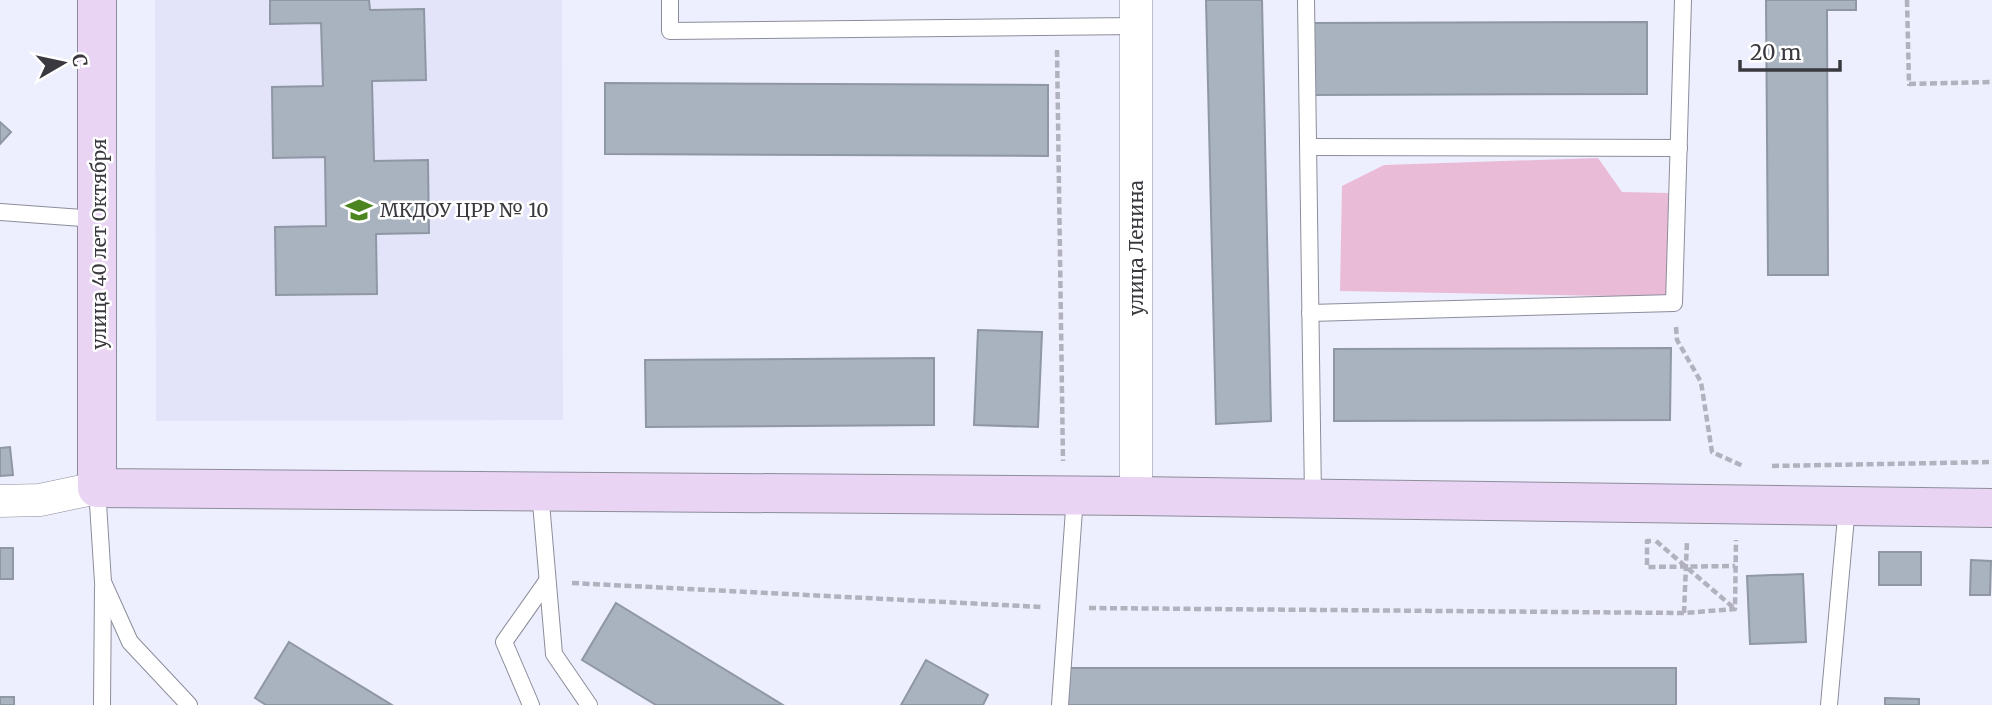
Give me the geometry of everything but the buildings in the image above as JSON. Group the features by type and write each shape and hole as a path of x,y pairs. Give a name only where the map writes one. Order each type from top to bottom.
{"street":[{"name":"улица 40 лет Октября","path":"97,0 97,488"},
{"name":"улица Ленина","path":"1136,13 1136,496"},
{"path":"0,501 40,500 97,488 1136,496 1992,508"}],"lane":[{"path":"670,0 670,31 1057,28 1136,13"},
{"path":"1306,0 1313,498"},
{"path":"1310,313 1674,303 1683,0"},
{"path":"1310,147 1679,148"},
{"path":"0,212 99,219"},
{"path":"97,488 103,582 100,703"},
{"path":"540,491 554,654 589,705"},
{"path":"1060,705 1067,608 1070,496"},
{"path":"1829,705 1847,506"},
{"path":"531,705 504,642 547,581"},
{"path":"103,582 130,642 189,705"}],"path":[{"path":"1907,0 1909,84 1992,82"},
{"path":"1057,28 1070,496"},
{"path":"1674,303 1677,340 1701,382 1712,452 1740,466 1754,466"},
{"path":"1768,466 1992,462"},
{"path":"1735,609 1737,533"},
{"path":"1724,540 1736,540"},
{"path":"1667,541 1647,541 1647,568 1735,565"},
{"path":"1656,541 1735,609"},
{"path":"1677,541 1699,541"},
{"path":"1684,613 1687,541"},
{"path":"547,581 1067,608 1684,613 1735,609"}],"shaded area":[{"name":"МКДОУ ЦРР № 10","path":"155,0 562,0 563,420 156,421"},
{"path":"1598,158 1622,192 1669,193 1667,297 1340,291 1342,186 1384,165"}],"place":[{"name":"МКДОУ ЦРР № 10","path":"359,210"}]}
